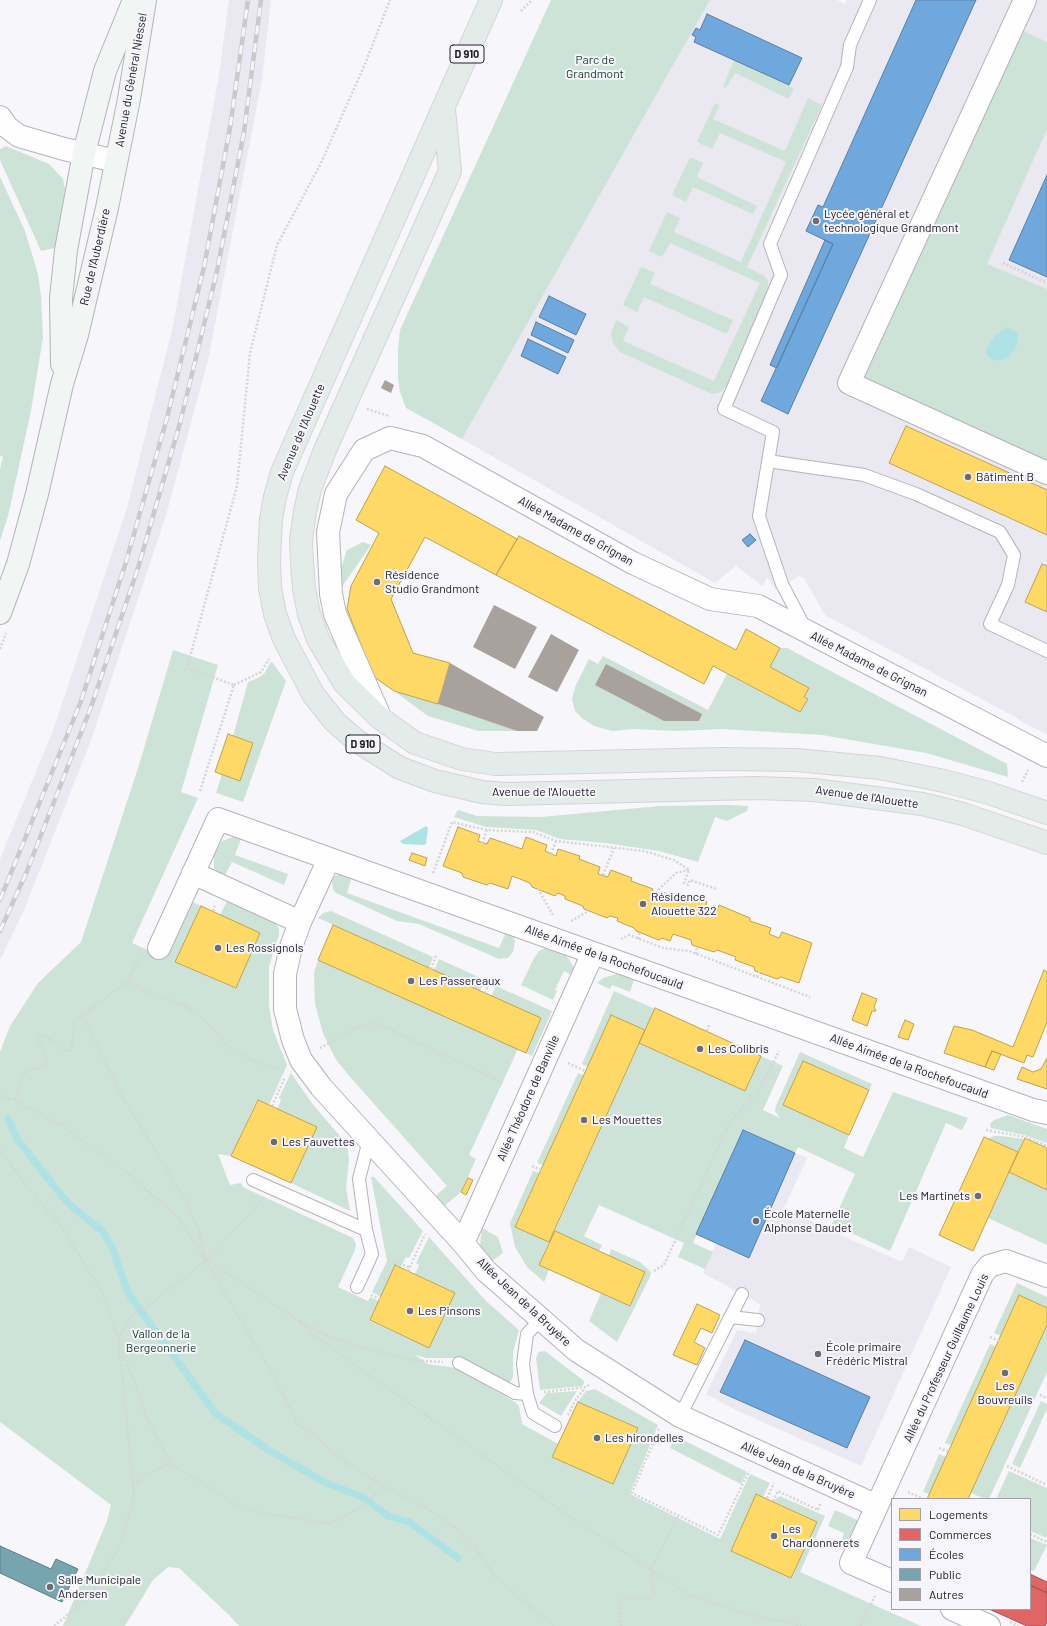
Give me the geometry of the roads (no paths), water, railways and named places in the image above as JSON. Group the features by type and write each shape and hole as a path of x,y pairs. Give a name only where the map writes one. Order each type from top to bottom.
{"main road":[{"name":"Avenue de l'Alouette","path":"491,0 282,472 271,519 269,560 270,588 275,614 284,639 294,661 313,694 335,722 357,741 400,768 435,781 482,792 506,794 756,788 814,790 922,804 963,814 1047,843"},
{"name":"Avenue de l'Alouette","path":"444,108 450,171 325,450 310,489 301,540 304,589 309,614 318,639 345,684 380,718 415,743 462,759 496,764 723,759 796,760 880,768 944,781 989,793 1047,813"}],"street":[{"name":"Avenue du Général Niessel","path":"84,153 105,71 134,0"},
{"name":"Avenue du Général Niessel","path":"116,161 129,98 145,0"},
{"path":"1025,0 849,383 1047,473"},
{"path":"0,117 7,127 19,136 64,149 116,161"},
{"name":"Rue de l'Auberdière","path":"62,384 61,298 66,250 84,153"},
{"name":"Rue de l'Auberdière","path":"0,613 4,590 18,564 37,494 62,384 77,335 107,208 116,161"},
{"name":"Allée Madame de Grignan","path":"380,718 335,614 331,594 328,532 336,494 364,450 390,438 423,446 632,563 710,599 758,606 1047,756"},
{"name":"Allée Aimée de la Rochefoucauld","path":"159,948 218,819 1033,1110 1047,1113"},
{"name":"Allée Jean de la Bruyère","path":"329,858 300,922 291,947 285,974 285,1009 293,1040 301,1060 321,1087 463,1243 486,1271 576,1350 670,1420 877,1506"},
{"path":"193,874 300,922"},
{"name":"Allée Théodore de Banville","path":"463,1243 593,953"},
{"name":"Allée du Professeur Guillaume Louis","path":"877,1506 985,1271 994,1264 1006,1261 1047,1276"},
{"path":"877,1506 851,1562 888,1580"},
{"path":"954,1610 989,1626"}],"lane":[{"path":"808,633 782,584 759,516 773,432 724,409 781,275 770,244 846,67 850,45 870,0"},
{"path":"768,461 864,475 916,494 1000,532 1014,555 1008,585 990,624 1047,651"},
{"path":"357,1287 372,1254 366,1230 359,1179 369,1140"},
{"path":"253,1180 366,1230"},
{"path":"670,1420 742,1294"},
{"path":"730,1317 758,1320"},
{"path":"541,1319 527,1334 523,1364 527,1394 533,1413 555,1426"},
{"path":"459,1363 515,1394 527,1394"}],"water":[{"path":"1007,327 1017,332 1018,339 1016,348 1007,358 998,361 991,359 986,353 988,346 995,336"},
{"path":"426,826 428,828 426,844 403,844 400,841"}],"waterway":[{"path":"8,1119 17,1139 61,1195 69,1204 103,1232 112,1247 128,1293 215,1413 270,1451 324,1482 364,1498 388,1516 409,1522 458,1558"}],"railway":[{"path":"0,900 81,701 126,562 167,418 204,267 230,128 248,0"},
{"path":"0,931 27,871 91,707 138,568 180,423 217,271 244,132 261,0"}],"place":[{"name":"Lycée général et technologique Grandmont","path":"816,221"},
{"name":"Bâtiment B","path":"968,477"},
{"name":"Résidence Studio Grandmont","path":"377,582"},
{"name":"Résidence Alouette 322","path":"643,904"},
{"name":"Les Rossignols","path":"218,948"},
{"name":"Les Passereaux","path":"411,981"},
{"name":"Les Colibris","path":"700,1049"},
{"name":"Les Mouettes","path":"584,1120"},
{"name":"Les Fauvettes","path":"274,1142"},
{"name":"Les Martinets","path":"978,1196"},
{"name":"École Maternelle Alphonse Daudet","path":"756,1221"},
{"name":"Les Pinsons","path":"410,1311"},
{"name":"École primaire Frédéric Mistral","path":"818,1354"},
{"name":"Les Bouvreuils","path":"1005,1373"},
{"name":"Les hirondelles","path":"597,1438"},
{"name":"Les Chardonnerets","path":"774,1536"},
{"name":"Salle Municipale Andersen","path":"50,1587"}],"park label":[{"name":"Parc de Grandmont","path":"595,67"},
{"name":"Vallon de la Bergeonnerie","path":"161,1341"}]}
